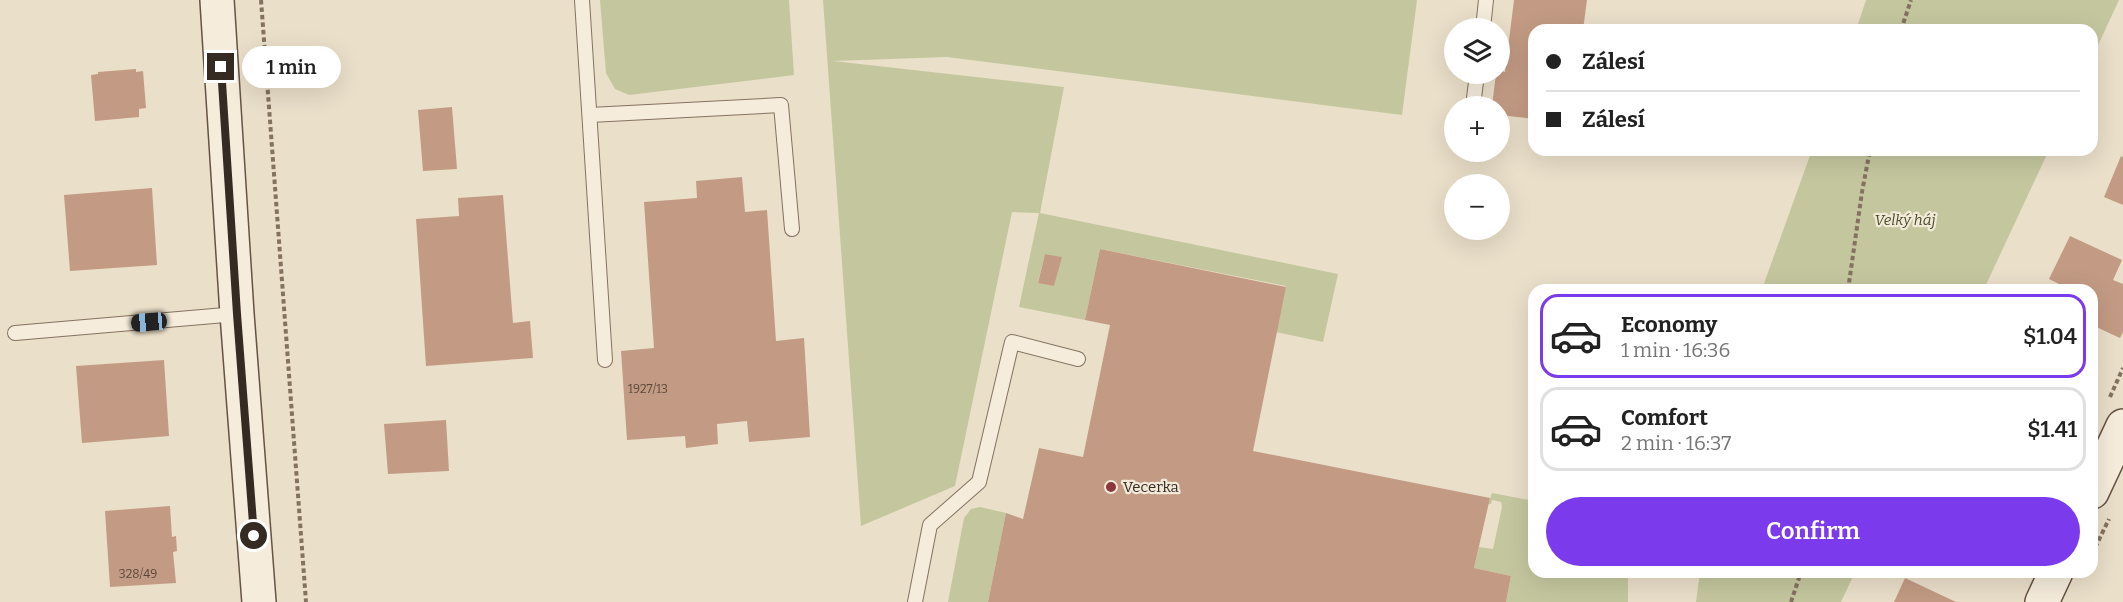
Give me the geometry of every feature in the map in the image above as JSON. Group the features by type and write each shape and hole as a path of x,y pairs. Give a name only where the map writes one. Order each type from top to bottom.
{"main road":[{"path":"217,0 237,314 259,602"},
{"path":"2098,479 2123,426"},
{"path":"2042,602 2053,578"}],"lane":[{"path":"582,0 605,360"},
{"path":"1484,18 1486,0"},
{"path":"590,115 781,105 792,230"},
{"path":"15,333 237,314"},
{"path":"915,602 930,525 979,482 1011,342 1078,359"}],"path":[{"path":"261,0 306,602"},
{"path":"1903,24 1911,0"},
{"path":"1849,284 1869,156"},
{"path":"1791,602 1799,578"}],"green space":[{"path":"600,0 789,0 794,75 629,95 615,89 606,73"},
{"path":"823,0 1417,0 1402,115 947,57 833,61 1064,87 1040,213 1338,274 1323,342 1276,332 1286,286 1100,249 1085,320 1019,307 1039,213 1012,212 955,486 861,526","holes":["1045,254 1061,257 1054,286 1038,282"]},
{"path":"1866,0 2119,0 2098,45 2098,24 1858,24"},
{"name":"Velký háj","path":"1810,156 2046,156 1986,284 1764,284"},
{"path":"1492,493 1528,500 1528,578 1628,578 1628,602 1506,602 1511,576 1474,568 1479,547 1493,549 1502,507 1501,502 1492,500 1491,504 1488,504"},
{"path":"980,507 1006,513 988,602 948,602 964,518 971,509"},
{"path":"1699,578 1852,578 1841,602 1696,602"}],"building":[{"path":"1514,0 1587,0 1584,24 1528,24 1528,118 1510,116 1510,96 1493,96 1495,84 1510,84 1510,32"},
{"path":"136,69 136,72 143,71 146,108 139,109 139,117 95,121 91,75 98,74 98,72"},
{"path":"452,107 457,169 423,171 418,110"},
{"path":"2121,156 2123,157 2123,205 2104,197"},
{"path":"742,177 745,212 767,210 776,341 804,338 810,437 749,442 747,421 717,424 718,444 686,448 685,436 627,440 621,351 654,348 644,202 697,198 696,181"},
{"path":"152,188 157,265 70,271 64,195"},
{"path":"503,195 513,323 530,321 533,358 426,366 416,219 459,216 458,198"},
{"path":"2070,236 2122,260 2113,280 2123,284 2123,332 2120,338 2098,328 2098,284 2059,284 2049,279"},
{"path":"1100,249 1286,287 1253,451 1490,498 1474,568 1511,576 1506,602 988,602 1006,513 1023,519 1039,448 1083,457 1110,325 1085,320"},
{"path":"1045,254 1062,257 1054,286 1038,283"},
{"path":"164,360 169,436 82,443 76,366"},
{"path":"446,420 449,471 388,474 384,424"},
{"path":"170,506 172,537 176,536 177,551 173,552 176,583 110,587 105,511"},
{"path":"1905,578 1956,602 1894,602"}],"place":[{"name":"Vecerka","path":"1111,487"}],"route":[{"path":"221,67 254,536"}]}
